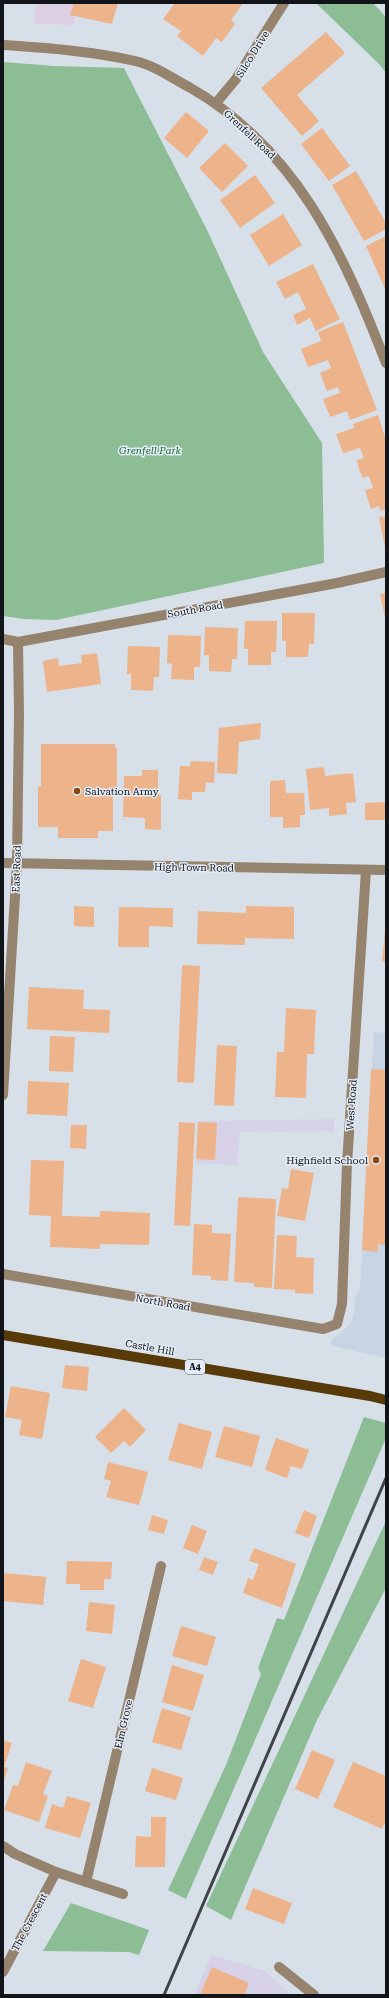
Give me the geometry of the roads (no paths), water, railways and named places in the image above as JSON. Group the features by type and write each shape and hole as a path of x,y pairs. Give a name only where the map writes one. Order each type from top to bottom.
{"main road":[{"name":"Castle Hill","path":"3,1336 113,1352 386,1400"}],"street":[{"name":"Silco Drive","path":"216,103 236,79 284,3"},
{"name":"Grenfell Road","path":"3,45 55,49 136,61 158,70 216,103 238,121 283,165 319,216 360,296 386,363"},
{"name":"South Road","path":"3,639 18,642 337,583 386,572"},
{"name":"East Road","path":"3,1095 17,863 19,714 18,642"},
{"name":"High Town Road","path":"3,863 386,870"},
{"name":"West Road","path":"323,1329 337,1324 342,1304 347,1164 366,870"},
{"name":"North Road","path":"3,1274 323,1329"},
{"name":"Elm Grove","path":"86,1882 161,1566"},
{"path":"3,1846 15,1854 56,1872 123,1894"},
{"name":"The Crescent","path":"3,1972 56,1872"},
{"path":"280,1967 314,1995"}],"railway":[{"path":"164,1995 386,1478"}],"place":[{"name":"Salvation Army","path":"77,791"},
{"name":"Highfield School","path":"376,1160"}],"park label":[{"name":"Grenfell Park","path":"150,450"}]}
